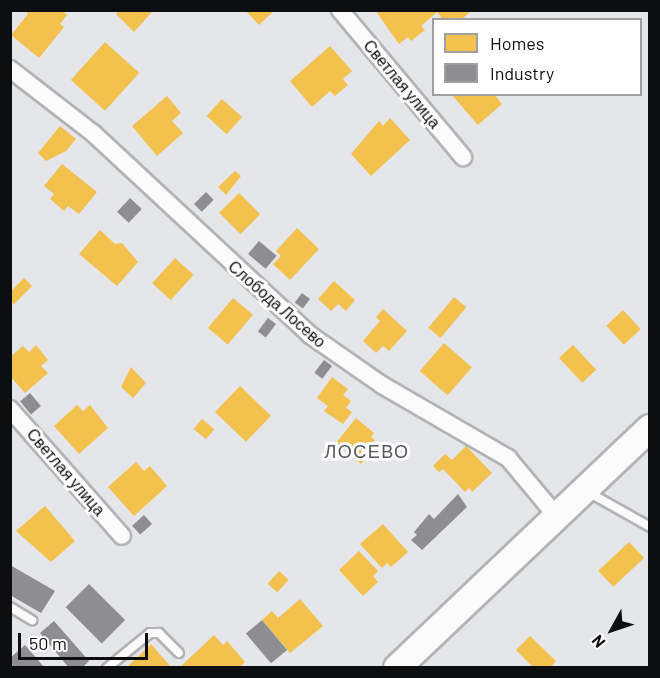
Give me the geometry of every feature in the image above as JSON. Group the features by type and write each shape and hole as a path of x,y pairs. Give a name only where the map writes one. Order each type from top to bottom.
{"main road":[{"path":"397,668 558,518 650,428"}],"street":[{"name":"Светлая улица","path":"340,10 463,157"},
{"name":"Слобода Лосево","path":"10,69 94,134 310,335 382,385 508,458 558,518"},
{"name":"Светлая улица","path":"10,409 122,536"}],"lane":[{"path":"585,490 650,527"},
{"path":"10,607 32,620"},
{"path":"107,668 150,633 159,633 179,653"}],"building: Homes":[{"path":"24,10 62,10 67,15 60,24 64,27 39,58 11,35 28,14"},
{"path":"119,10 150,10 152,12 134,32 116,14"},
{"path":"245,10 275,10 259,25"},
{"path":"375,10 472,10 463,18 442,18 437,12 421,26 425,30 411,41 408,37 399,44"},
{"path":"105,42 139,73 105,111 71,80"},
{"path":"330,46 352,71 343,79 348,85 335,96 330,91 312,107 290,81"},
{"path":"167,96 181,113 172,121 183,133 157,156 132,126"},
{"path":"453,96 496,96 502,104 478,125"},
{"path":"222,99 242,117 227,134 207,116"},
{"path":"390,118 410,140 371,176 351,154 379,121 383,126"},
{"path":"60,126 76,139 66,151 46,161 38,153"},
{"path":"62,164 97,192 79,214 68,206 64,211 50,199 54,194 44,186"},
{"path":"235,171 241,176 226,195 218,187"},
{"path":"239,193 260,214 240,234 219,213"},
{"path":"297,228 319,249 290,280 273,264 281,256 276,251"},
{"path":"100,230 115,244 122,243 138,262 117,286 79,254"},
{"path":"175,258 194,275 171,300 152,283"},
{"path":"24,278 32,286 13,305 10,292"},
{"path":"334,281 355,300 346,311 338,304 331,311 318,299"},
{"path":"454,297 466,307 441,338 428,328"},
{"path":"233,298 253,315 228,345 208,328"},
{"path":"383,309 407,331 389,351 383,346 376,353 363,341 380,321 376,317"},
{"path":"623,310 641,329 624,345 606,326"},
{"path":"444,343 472,367 448,395 420,371"},
{"path":"36,345 48,360 41,366 48,373 25,393 10,376 10,357 23,346 29,352"},
{"path":"573,345 596,370 582,383 559,358"},
{"path":"131,367 146,383 133,398 121,387"},
{"path":"332,377 348,389 343,395 351,401 346,408 352,412 343,424 324,411 328,406 317,398"},
{"path":"240,386 271,416 246,442 215,412"},
{"path":"77,405 83,411 90,405 108,428 79,454 54,426"},
{"path":"356,418 374,433 371,437 375,440 368,449 371,452 361,464 336,443"},
{"path":"202,419 214,429 206,439 194,429"},
{"path":"466,446 492,473 472,492 469,488 465,492 443,469 439,472 433,466 445,454 452,460"},
{"path":"136,462 144,471 150,466 167,486 134,516 108,487"},
{"path":"45,506 75,541 51,562 16,531"},
{"path":"383,524 408,552 391,567 387,563 382,568 360,544"},
{"path":"629,542 644,558 613,587 598,571"},
{"path":"359,551 378,571 373,576 378,582 363,596 339,570"},
{"path":"279,571 289,580 277,592 268,584"},
{"path":"300,599 323,626 290,653 262,620 272,611 278,618"},
{"path":"214,635 223,645 227,641 245,662 239,668 179,668"},
{"path":"530,636 556,661 550,668 534,668 516,650"},
{"path":"151,644 172,668 126,668"}],"building: Industry":[{"path":"206,192 214,200 202,212 194,204"},
{"path":"130,198 142,209 129,223 117,212"},
{"path":"259,241 277,256 266,269 248,254"},
{"path":"302,293 310,299 303,309 295,303"},
{"path":"268,318 276,324 266,338 258,332"},
{"path":"324,360 332,366 322,379 314,373"},
{"path":"30,393 41,406 31,414 20,401"},
{"path":"458,494 467,507 422,550 411,540 417,535 414,532 429,514 434,519"},
{"path":"144,515 152,524 140,535 132,526"},
{"path":"10,565 55,591 41,613 10,595"},
{"path":"89,584 125,620 102,643 66,607"},
{"path":"262,620 287,650 271,663 246,633"},
{"path":"54,621 89,661 82,668 69,668 40,633"},
{"path":"25,645 45,668 10,668 10,658"}],"district":[{"name":"ЛОСЕВО","path":"367,451"}]}
